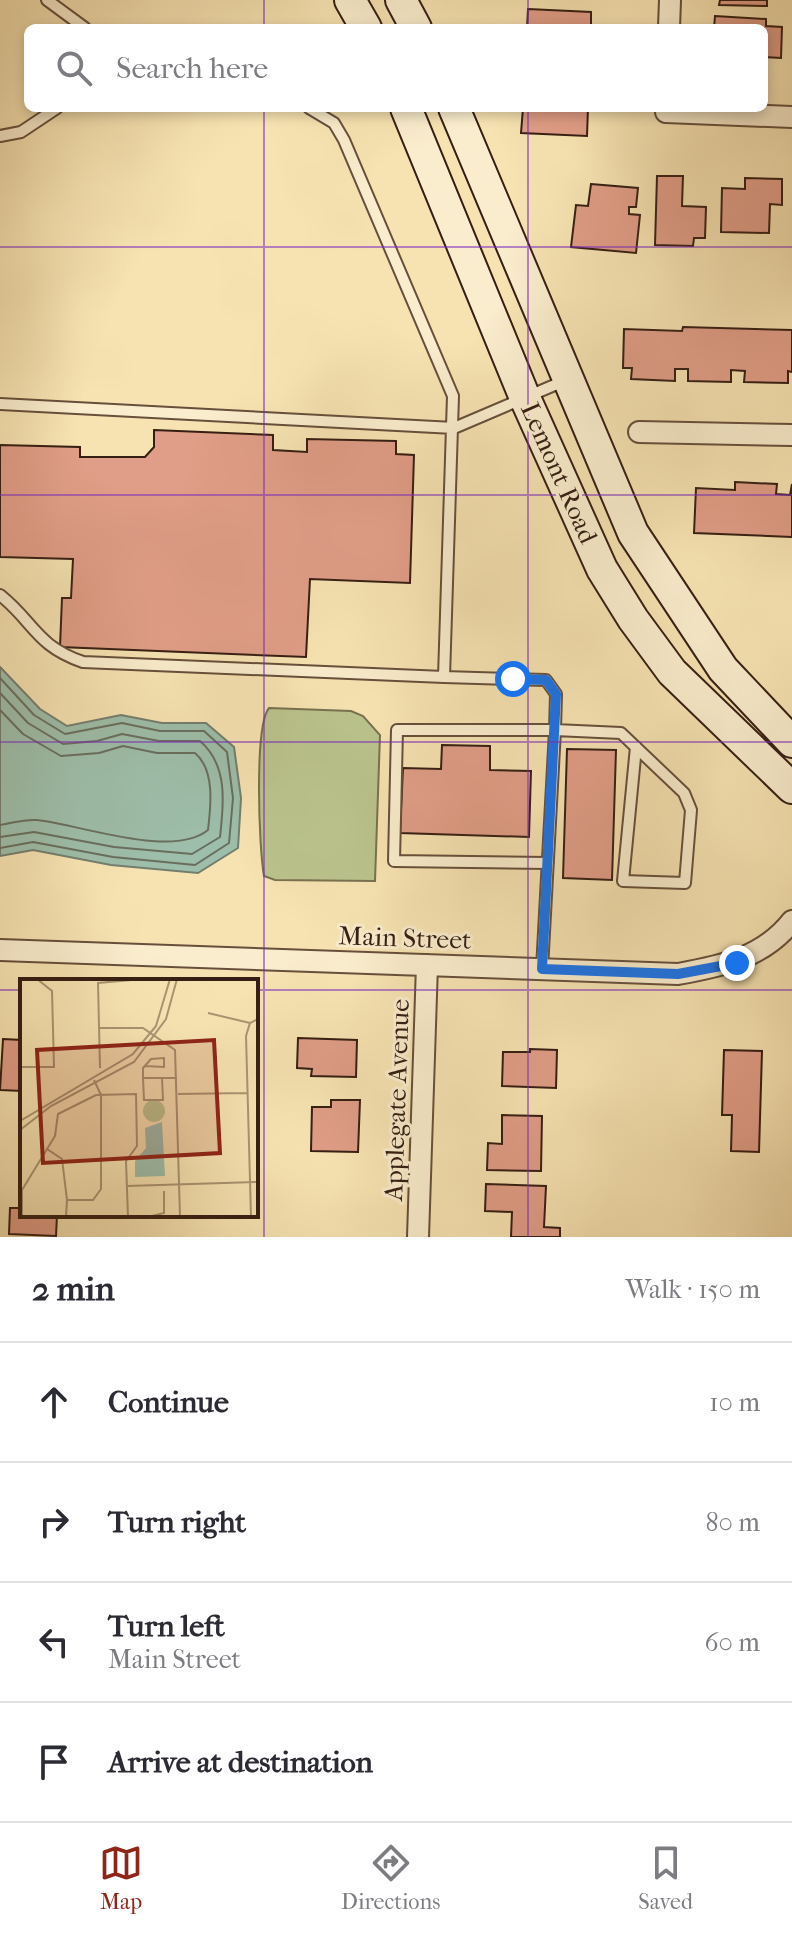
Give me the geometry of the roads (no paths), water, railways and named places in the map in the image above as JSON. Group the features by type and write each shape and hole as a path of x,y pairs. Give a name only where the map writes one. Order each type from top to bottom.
{"main road":[{"path":"350,0 364,24"},
{"path":"401,0 414,24"},
{"name":"Lemont Road","path":"408,112 525,398 602,569 633,619 672,672 792,788"},
{"name":"Lemont Road","path":"456,112 633,533 723,669 792,742"}],"street":[{"path":"669,24 670,0"},
{"path":"702,112 792,117"},
{"path":"639,432 792,435"},
{"name":"Main Street","path":"0,950 678,974 737,963 781,935 792,921"},
{"name":"Applegate Avenue","path":"418,1237 427,965"}],"lane":[{"path":"47,0 80,24"},
{"path":"0,136 21,132 51,112"},
{"path":"316,112 334,123 344,140 453,396 444,677"},
{"path":"0,404 454,428 567,380"},
{"path":"0,595 37,637 62,655 83,662 546,680 556,694 542,969"},
{"path":"548,863 394,861 397,730 621,733 636,747 684,793 691,810 685,883 623,881 636,747"}],"water":[{"path":"0,667 40,709 67,726 121,715 162,723 206,723 234,747 241,798 238,848 198,873 111,865 33,850 0,856"}]}
